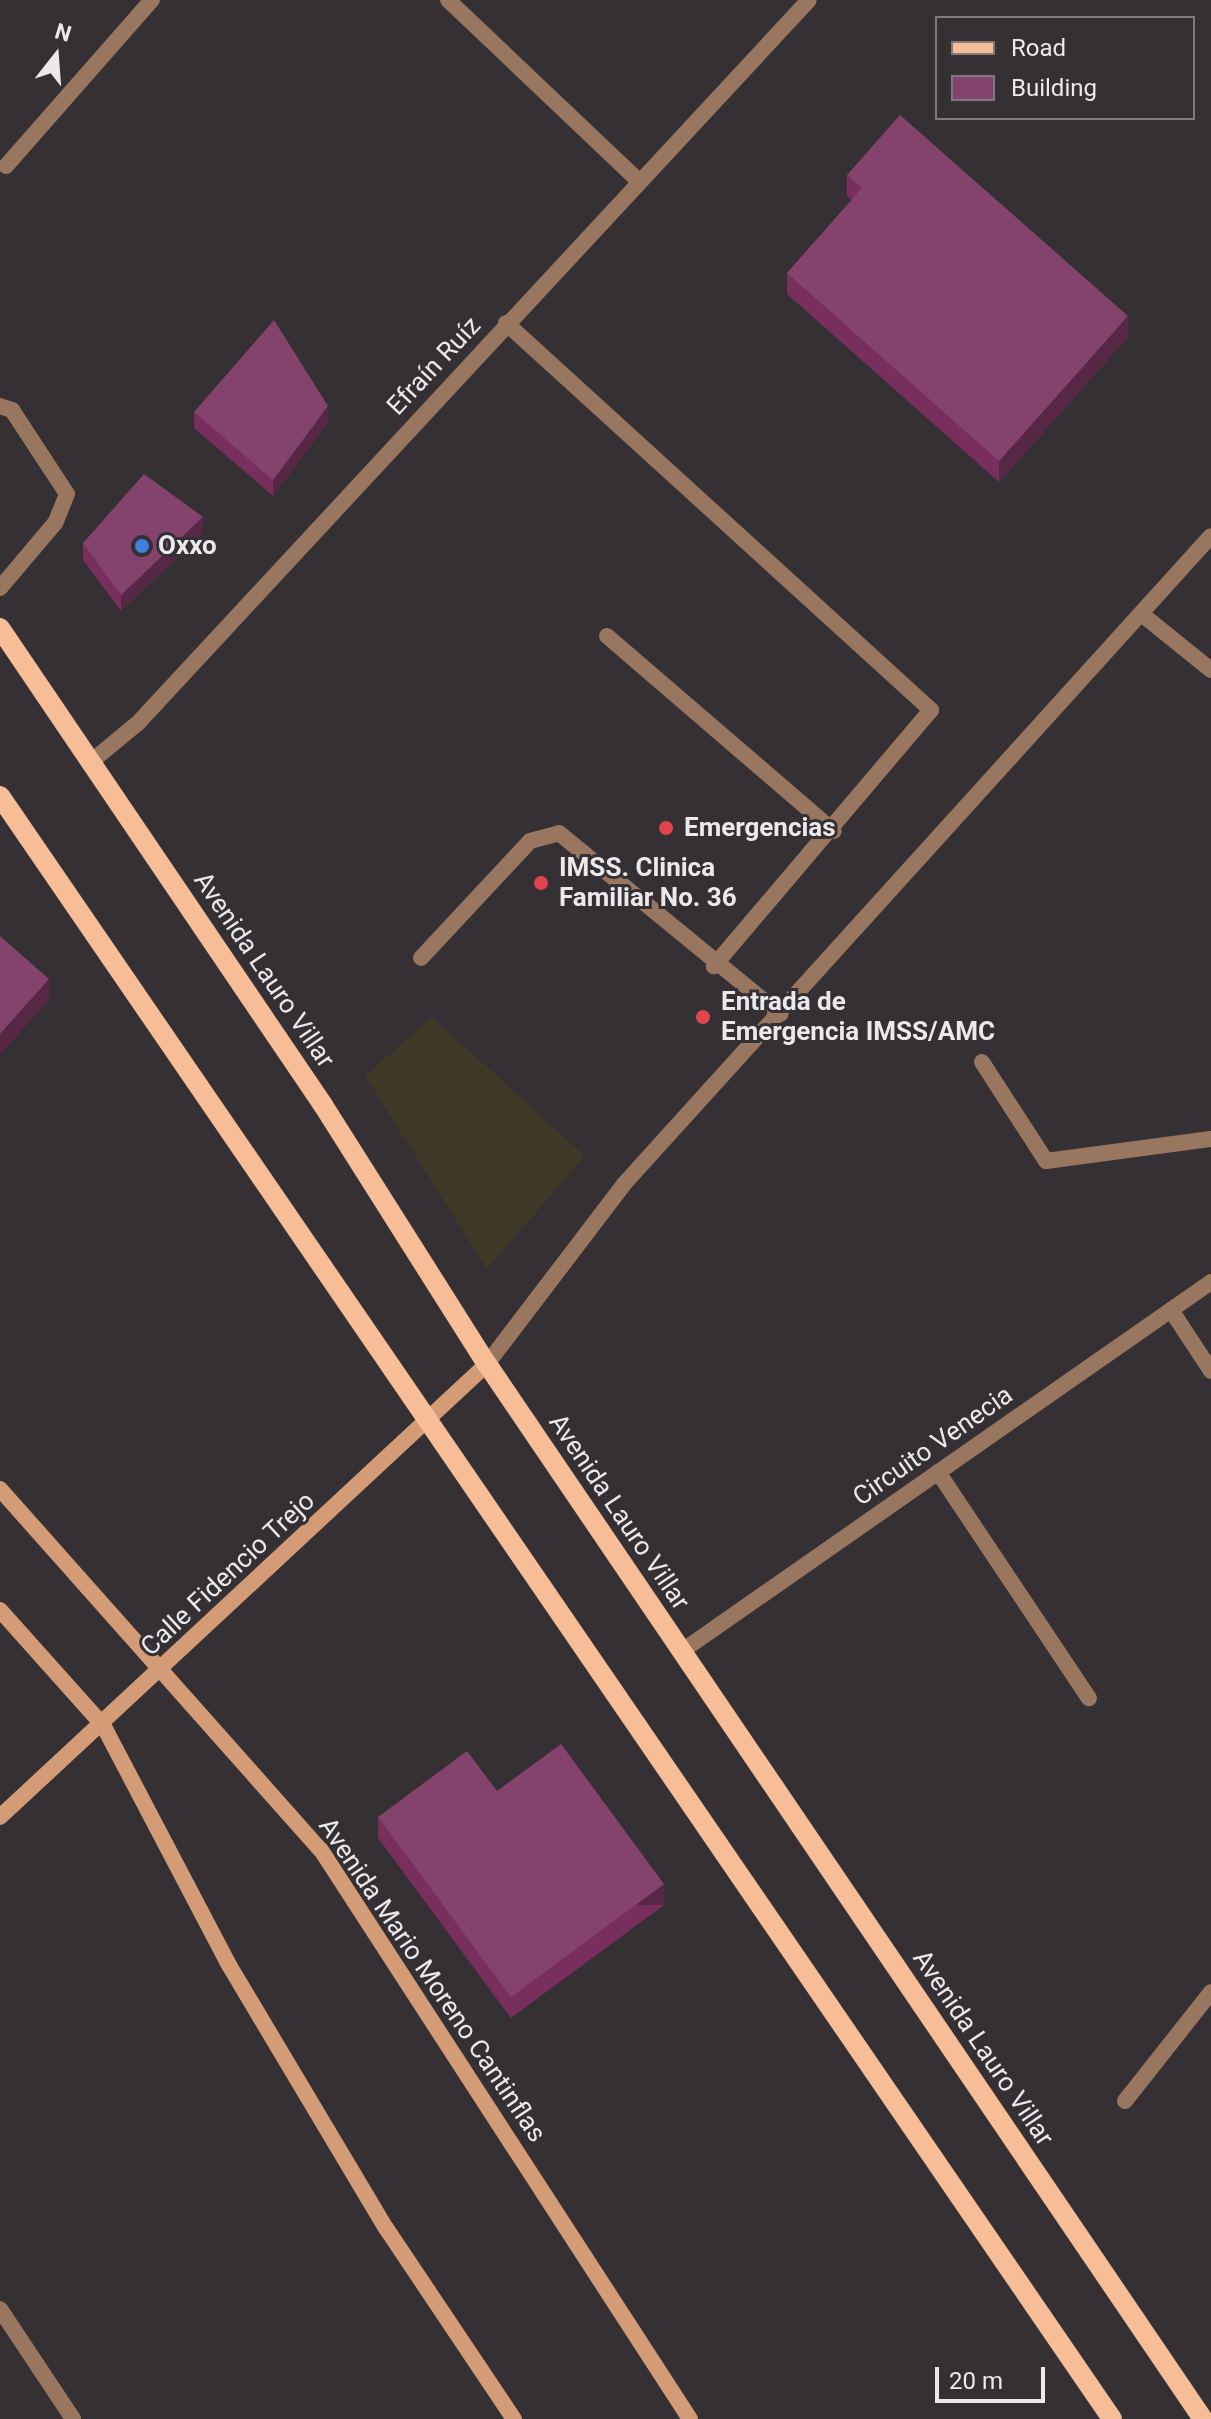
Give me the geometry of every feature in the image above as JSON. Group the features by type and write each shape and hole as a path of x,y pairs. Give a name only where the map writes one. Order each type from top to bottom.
{"main road":[{"name":"Avenida Lauro Villar","path":"0,628 92,761 487,1364 1203,2419"},
{"path":"4,809 430,1417 1112,2419"},
{"name":"Calle Fidencio Trejo","path":"0,1817 103,1725 487,1364"},
{"name":"Avenida Mario Moreno Cantinflas","path":"0,1489 321,1850 690,2419"},
{"path":"0,1610 103,1725 229,1965 386,2228 514,2419"}],"street":[{"path":"6,166 152,0"},
{"path":"448,0 638,180"},
{"name":"Efraín Ruíz","path":"92,761 138,723 638,180 809,0"},
{"path":"506,323 931,710 834,831 714,966"},
{"path":"0,406 12,410 67,494 55,523 0,588"},
{"path":"487,1364 624,1184 1144,616 1211,536"},
{"path":"1144,616 1211,670"},
{"path":"607,636 834,831"},
{"path":"421,958 530,841 559,833 714,966 780,1014"},
{"path":"982,1062 1046,1161 1211,1139"},
{"name":"Circuito Venecia","path":"682,1651 1211,1282"},
{"path":"1171,1310 1211,1371"},
{"path":"938,1472 1089,1698"},
{"path":"1125,2101 1211,1992"},
{"path":"0,2309 73,2419"}],"shaded area":[{"path":"432,1017 585,1156 487,1269 365,1076"}],"building":[{"path":"900,115 1128,316 999,461 787,273 862,188 847,175"},
{"path":"274,320 328,406 273,480 194,412"},
{"name":"Oxxo","path":"144,474 203,517 121,595 83,543"},
{"path":"0,936 49,979 0,1034"},
{"path":"561,1744 664,1884 511,1997 378,1817 467,1751 497,1791"}],"place":[{"name":"Oxxo","path":"142,546"},
{"name":"Emergencias","path":"666,828"},
{"name":"IMSS. Clinica Familiar No. 36","path":"541,883"},
{"name":"Entrada de Emergencia IMSS/AMC","path":"703,1017"}]}
